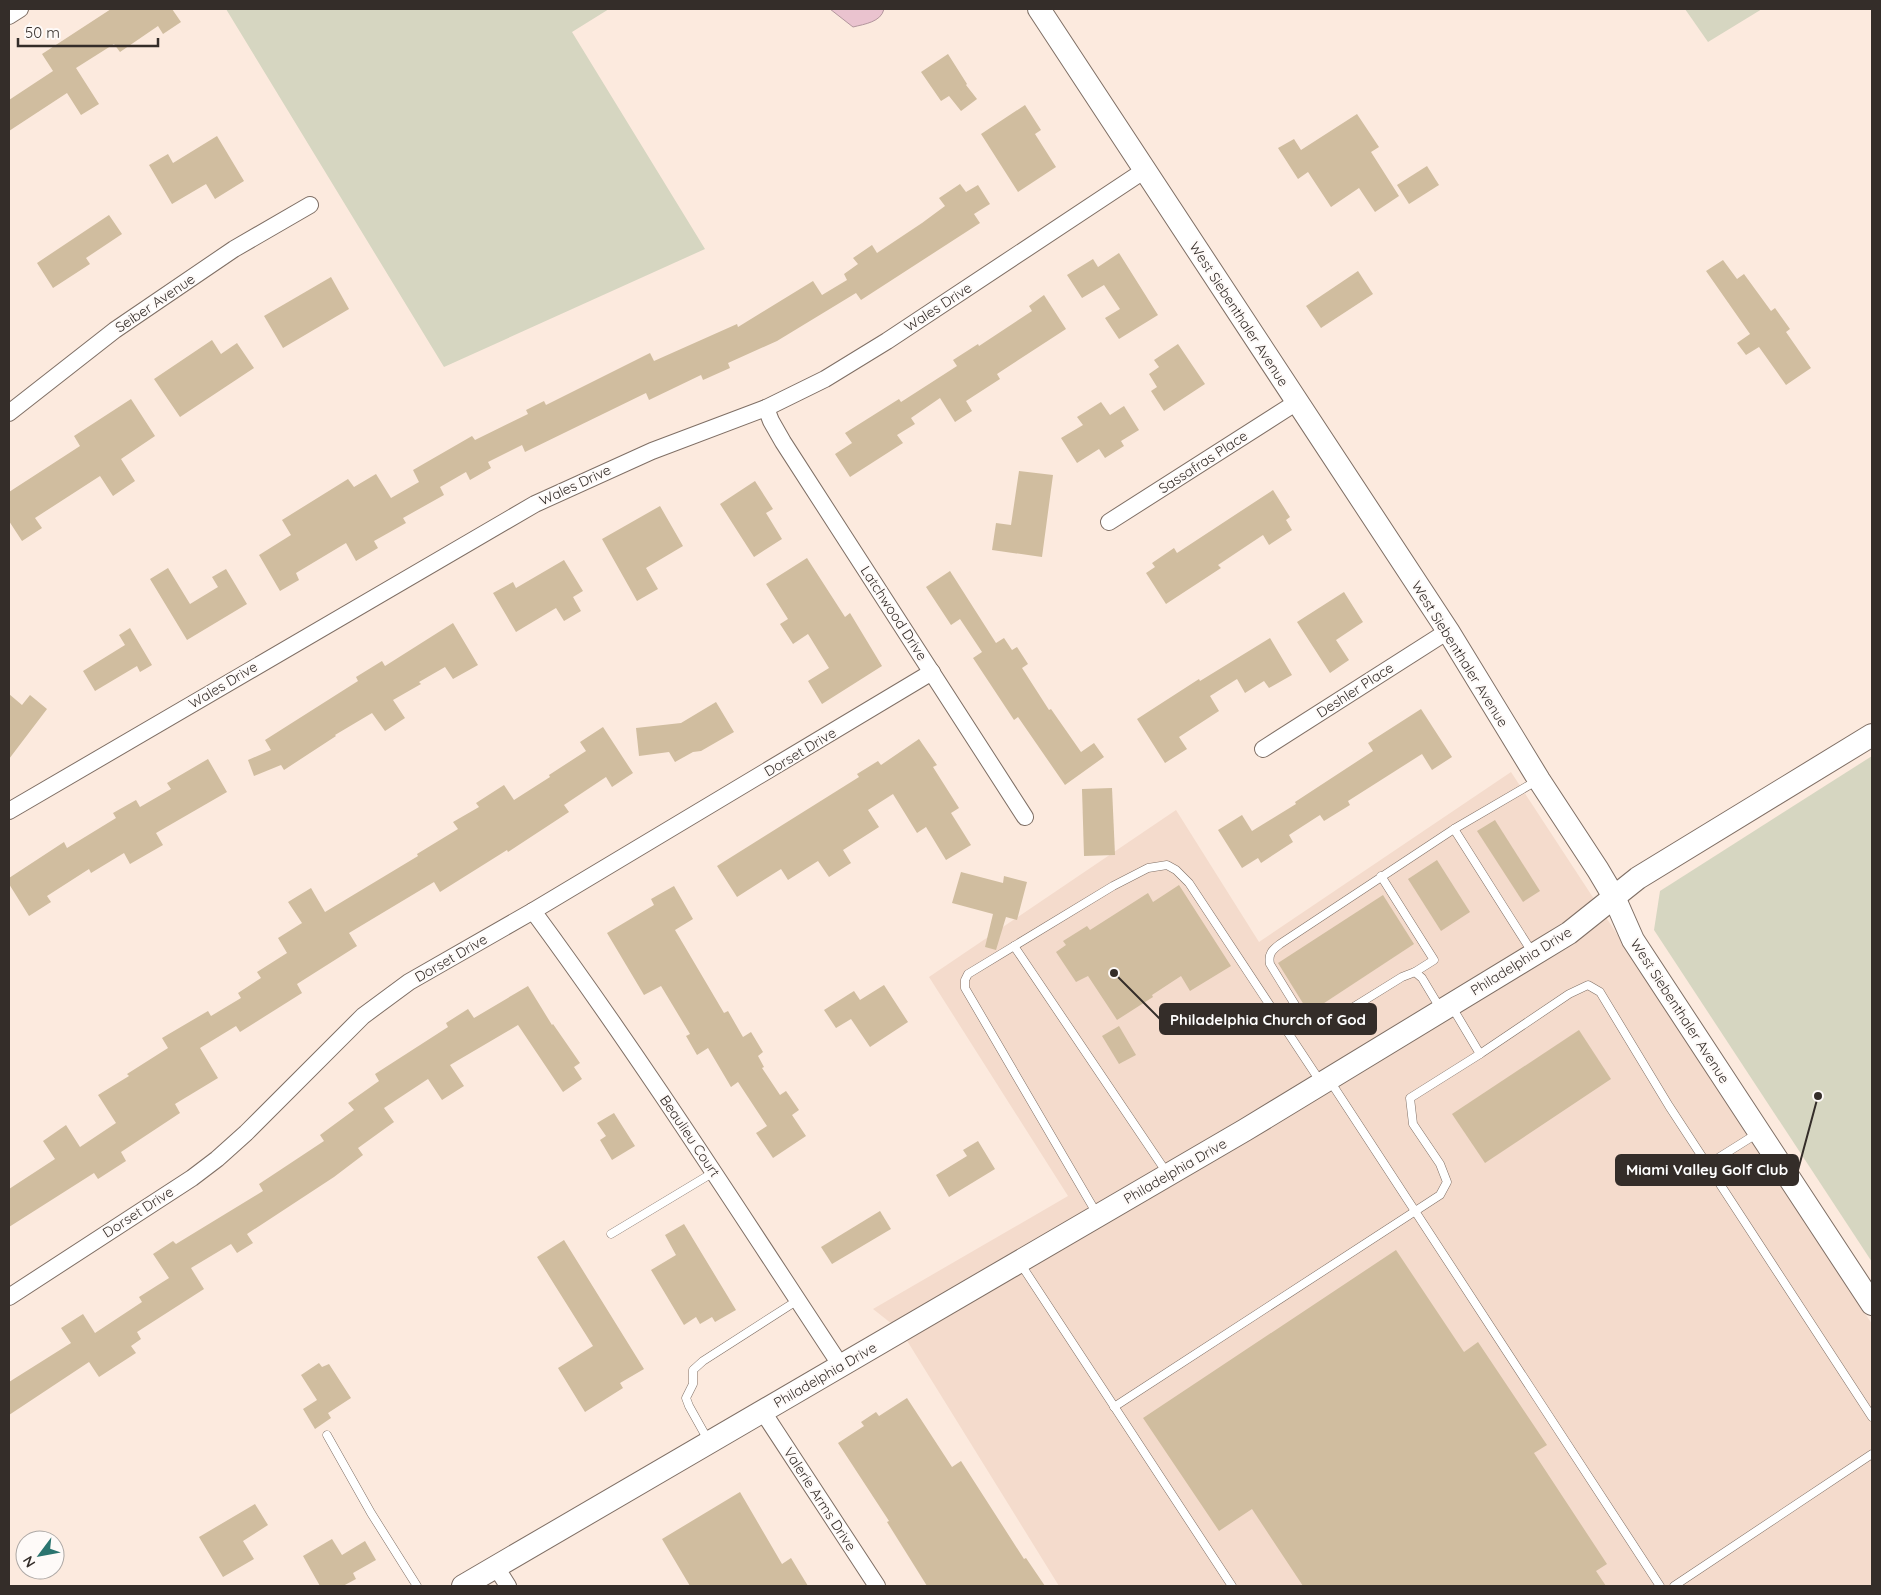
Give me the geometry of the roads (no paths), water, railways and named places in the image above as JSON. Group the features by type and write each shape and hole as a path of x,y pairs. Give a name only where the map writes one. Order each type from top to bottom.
{"main road":[{"name":"West Siebenthaler Avenue","path":"1039,9 1448,631 1539,780 1598,870 1614,897 1633,940 1872,1304"},
{"name":"Philadelphia Drive","path":"463,1586 1168,1175 1325,1081 1569,932 1638,878 1872,734"}],"street":[{"path":"9,16 20,9"},
{"name":"Wales Drive","path":"9,810 535,504 652,451 766,408 825,378 886,341 1145,170"},
{"name":"Seiber Avenue","path":"9,413 115,330 234,250 310,205"},
{"name":"Sassafras Place","path":"1109,522 1297,402"},
{"name":"Latchwood Drive","path":"766,408 783,442 1026,817"},
{"name":"Deshler Place","path":"1263,749 1448,631"},
{"name":"Dorset Drive","path":"9,1297 192,1178 217,1159 378,1003 410,982 533,911 932,672"},
{"name":"Beaulieu Court","path":"533,911 583,979 715,1172 841,1366"},
{"name":"Valerie Arms Drive","path":"763,1412 877,1586"},
{"path":"496,1567 508,1586"}],"lane":[{"path":"1381,876 1434,960 1415,972 1402,977 1323,1026 1316,1028 1302,1016 1270,964 1269,957 1272,950 1381,876 1454,828 1539,780"},
{"path":"1454,828 1533,954"},
{"path":"1098,1216 965,988 965,980 968,974 1113,886 1148,868 1167,865 1176,870 1189,883 1416,1212 1660,1586"},
{"path":"1014,946 1168,1175"},
{"path":"1415,972 1446,1007 1480,1054"},
{"path":"1114,1407 1440,1195 1447,1182 1440,1164 1413,1124 1410,1098 1569,994 1588,986 1600,992 1669,1106 1872,1417"},
{"path":"1707,1165 1760,1132"},
{"path":"611,1234 715,1172"},
{"path":"1019,1262 1232,1586"},
{"path":"710,1442 686,1398 693,1384 693,1370 703,1361 798,1300"},
{"path":"327,1435 371,1513 418,1586"},
{"path":"1674,1586 1872,1454"}],"place":[{"name":"Philadelphia Church of God","path":"1114,973"},
{"name":"Miami Valley Golf Club","path":"1818,1096"}]}
